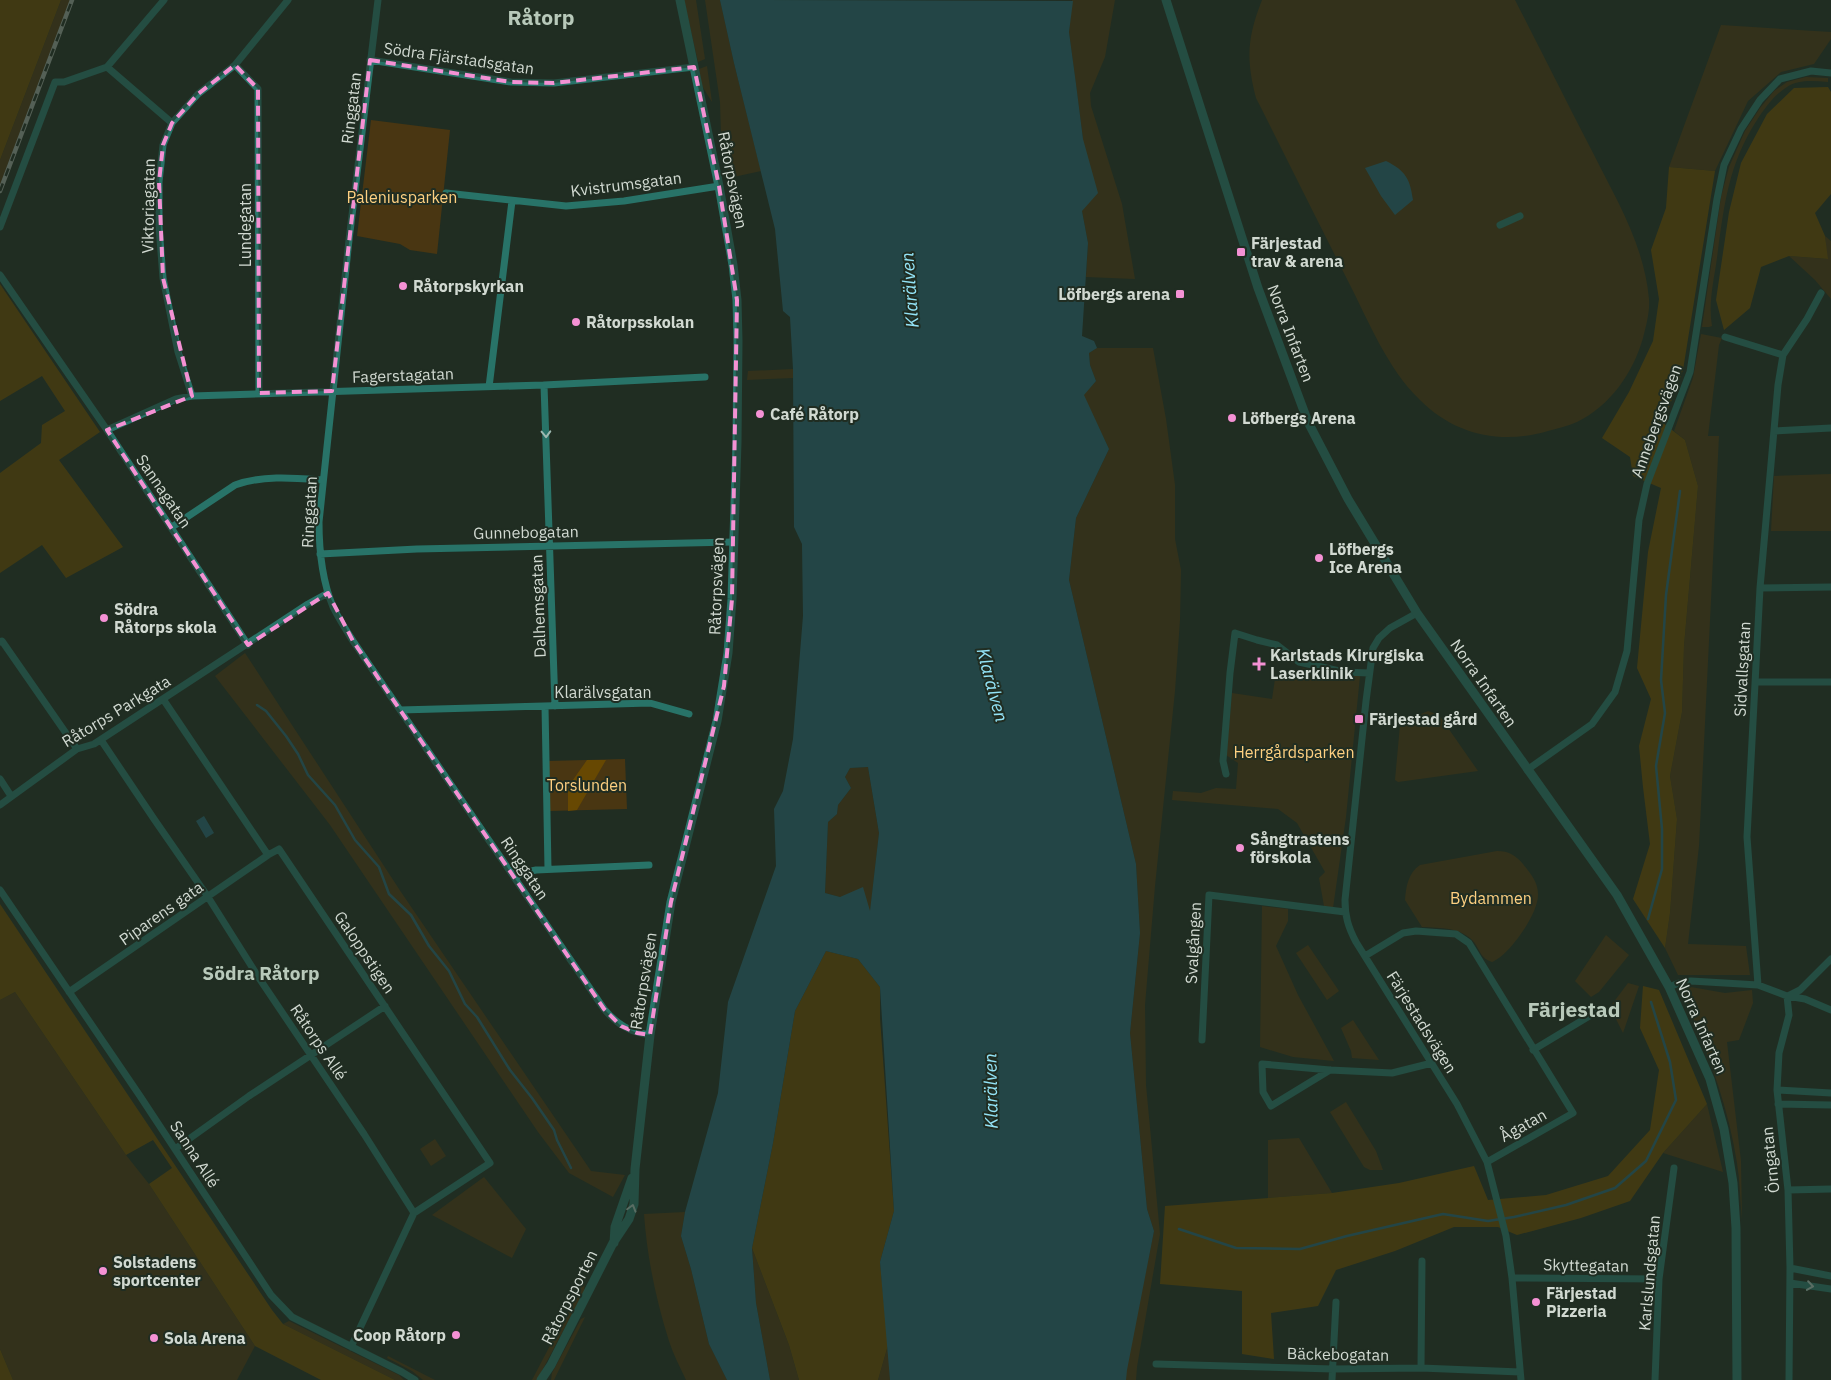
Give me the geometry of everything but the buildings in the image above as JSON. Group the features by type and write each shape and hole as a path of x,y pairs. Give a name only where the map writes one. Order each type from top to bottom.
{"street":[{"path":"0,227 55,82 64,82 107,67 164,0"},
{"name":"Viktoriagatan","path":"192,396 178,352 163,278 159,226 159,182 164,146 172,123 198,94 235,65 288,0"},
{"name":"Ringgatan","path":"378,0 332,391 319,522 320,554 328,593 334,608 353,641 608,1013 628,1030 650,1035"},
{"name":"Råtorpsvägen","path":"635,1169 650,1035 671,902 702,784 724,686 732,599 737,432 737,319 733,265 719,186 680,0"},
{"name":"Norra Infarten","path":"1166,0 1258,288 1308,422 1348,499 1416,613 1617,895 1669,987 1710,1079 1724,1128 1733,1183 1736,1228 1737,1380"},
{"name":"Södra Fjärstadsgatan","path":"370,60 511,82 554,83 694,67"},
{"name":"Lundegatan","path":"235,65 258,89 259,393"},
{"path":"107,67 172,123"},
{"name":"Annebergsvägen","path":"1528,770 1592,724 1615,692 1627,651 1639,520 1647,484 1690,372 1724,165 1742,129 1760,100 1780,79 1811,71 1831,73"},
{"name":"Kvistrumsgatan","path":"446,193 566,206 624,201 719,186"},
{"path":"489,387 512,201"},
{"path":"1500,225 1520,216"},
{"name":"Sannagatan","path":"0,275 107,430 248,645"},
{"name":"Sidvallsgatan","path":"1758,985 1747,837 1760,588 1778,385 1783,355 1807,319 1821,293"},
{"path":"1725,337 1783,355"},
{"name":"Fagerstagatan","path":"107,430 176,399 192,396 544,385 706,377"},
{"name":"Dalhemsgatan","path":"544,385 555,706"},
{"path":"1774,431 1831,428"},
{"path":"172,527 227,490 243,482 276,479 323,480"},
{"name":"Gunnebogatan","path":"320,554 550,545 733,542"},
{"path":"1760,588 1831,587"},
{"path":"248,645 308,604 328,593"},
{"name":"Färjestadsvägen","path":"1416,613 1390,628 1379,638 1373,648 1345,912 1348,928 1457,1104 1487,1162 1506,1236 1512,1278 1521,1380"},
{"path":"1226,774 1223,761 1234,633 1277,645 1299,662 1344,672 1369,673"},
{"path":"0,642 2,641 77,749"},
{"name":"Råtorps Parkgata","path":"0,804 77,749 101,740 248,645"},
{"path":"1755,682 1831,682"},
{"path":"163,699 268,855"},
{"name":"Klarälvsgatan","path":"400,710 650,703 689,714"},
{"name":"Klarälvsgatan","path":"545,706 548,869"},
{"name":"Råtorps Allé","path":"101,740 208,897 259,978 414,1213"},
{"path":"0,779 11,796"},
{"name":"Galoppstigen","path":"268,855 279,849 490,1163 414,1213"},
{"name":"Piparens gata","path":"70,992 268,855"},
{"path":"515,878 528,871 548,869 649,865"},
{"name":"Sanna Allé","path":"0,890 271,1295 281,1307 292,1317 415,1380"},
{"name":"Svalgången","path":"1202,1040 1209,895 1345,912"},
{"path":"1365,956 1403,933 1416,931 1456,934 1469,943 1533,1050 1601,1009"},
{"path":"1788,996 1800,990 1831,959"},
{"path":"1669,987 1691,981 1758,985 1788,996 1805,999 1831,1010"},
{"name":"Örngatan","path":"1788,996 1789,1015 1779,1053 1777,1090 1788,1190 1790,1268 1788,1380"},
{"path":"175,1149 249,1096 385,1006"},
{"name":"Ågatan","path":"1487,1162 1572,1113 1533,1050"},
{"path":"1330,1070 1271,1106 1263,1092 1262,1064 1392,1073 1432,1063"},
{"path":"1777,1090 1831,1093"},
{"path":"1778,1104 1831,1105"},
{"name":"Karlslundsgatan","path":"1655,1380 1659,1279 1674,1168"},
{"name":"Råtorpsporten","path":"541,1380 551,1365 614,1243 629,1219 634,1204 635,1169"},
{"path":"1788,1190 1831,1189"},
{"path":"351,1347 414,1213"},
{"path":"1421,1368 1422,1261"},
{"path":"1790,1268 1831,1276"},
{"name":"Skyttegatan","path":"1512,1278 1659,1279"},
{"path":"1790,1284 1831,1289"},
{"path":"1332,1380 1336,1302"},
{"name":"Bäckebogatan","path":"1156,1364 1333,1369 1421,1368 1520,1372"},
{"name":"Råtorpsporten","path":"547,1380 551,1365"}],"highlighted area":[{"path":"370,60 511,82 554,83 694,67 719,186 737,300 732,599 724,686 671,902 650,1035 637,1033 621,1026 604,1009 353,641 328,593 248,645 107,430 192,396 163,278 159,182 163,145 172,123 198,94 235,65 258,89 259,393 332,391"}],"green space":[{"path":"0,0 61,0 0,160"},
{"path":"61,0 70,0 0,185 0,160"},
{"path":"684,0 696,0 705,59 698,62"},
{"path":"705,0 720,0 761,171 729,178 721,134 720,102"},
{"path":"1072,0 1115,0 1105,57 1090,93 1091,106 1122,204 1135,279 1086,277 1088,243 1082,211 1083,139 1069,32"},
{"path":"1262,0 1515,0 1628,222 1646,279 1649,309 1639,351 1619,387 1600,407 1577,422 1563,427 1530,435 1496,437 1463,429 1448,422 1420,400 1408,387 1380,344 1256,98 1251,72 1250,49 1253,26"},
{"path":"1721,25 1831,32 1831,39 1814,64 1781,72 1748,101 1715,171 1669,167"},
{"path":"707,66 712,102 702,86 699,69"},
{"path":"1806,77 1828,78 1828,82 1802,82 1792,84 1782,90 1760,115 1740,153 1733,170 1722,221 1711,300 1712,326 1702,327 1721,197 1729,167 1745,131 1774,91 1787,82"},
{"path":"1828,87 1831,92 1831,194 1815,213 1825,236 1828,259 1789,256 1761,267 1750,308 1724,330 1716,300 1729,212 1741,163 1767,114 1794,88"},
{"name":"Paleniusparken","path":"371,120 450,130 437,254 410,250 400,244 357,236"},
{"path":"1669,167 1715,171 1683,370 1663,423 1685,440 1698,486 1684,646 1682,712 1670,776 1677,819 1670,913 1665,948 1633,899 1650,844 1639,746 1651,699 1637,668 1648,552 1661,488 1633,476 1630,457 1602,438 1629,392 1653,341 1659,299 1651,250 1666,208"},
{"path":"1825,236 1831,241 1831,299 1815,280 1789,256 1827,259"},
{"path":"0,284 100,432 59,460 123,547 66,578 42,545 0,573 0,473 41,443 42,425 65,411 42,376 0,401"},
{"path":"1701,334 1722,338 1719,345 1708,436 1719,436 1699,846 1688,944 1746,946 1750,975 1678,975 1665,948 1670,913 1677,819 1670,776 1682,712 1684,646 1698,486 1685,440 1674,431 1693,378"},
{"path":"1097,348 1153,348 1166,419 1175,485 1175,539 1181,570 1175,691 1145,1005 1146,1085 1160,1234 1136,1380 1126,1380 1126,1370 1154,1231 1147,1209 1130,1033 1140,933 1136,864 1069,580 1076,518 1109,449 1083,395 1096,381 1090,365 1089,353"},
{"path":"793,369 793,378 747,380 748,371"},
{"path":"1831,474 1831,531 1771,531 1774,476"},
{"path":"245,653 401,892 591,1171 625,1175 613,1197 569,1173 538,1132 330,825 215,676"},
{"name":"Herrgårdsparken","path":"1302,668 1360,676 1346,817 1333,908 1324,906 1319,878 1325,872 1297,823 1278,809 1172,800 1173,791 1201,793 1216,788 1236,789 1238,763 1226,755 1232,693 1272,699 1275,679"},
{"path":"1428,711 1439,715 1478,771 1398,782 1395,780 1400,725 1402,722"},
{"name":"Torslunden","path":"625,759 627,809 549,811 547,761"},
{"path":"587,760 606,760 577,810 568,811 568,787"},
{"path":"868,767 879,833 870,913 840,897 825,893 828,822 837,814 838,805 851,788 845,777 850,768"},
{"name":"Bydammen","path":"1497,851 1508,853 1520,861 1533,878 1538,894 1534,912 1522,933 1506,952 1492,962 1483,956 1474,942 1463,933 1450,929 1422,927 1405,900 1410,876 1420,865"},
{"path":"0,904 283,1324 395,1380 321,1380 255,1346 149,1184 172,1168 153,1140 126,1155 15,992 0,1000"},
{"path":"1262,906 1288,909 1288,921 1276,946 1298,995 1334,1061 1293,1057 1260,1047"},
{"path":"1606,935 1629,955 1599,992 1591,997 1575,981"},
{"path":"1308,945 1339,991 1327,1000 1296,953"},
{"path":"826,951 858,959 880,987 880,1018 894,1211 880,1262 888,1345 878,1380 799,1380 789,1345 752,1248 773,1143 795,1011"},
{"path":"1628,983 1639,986 1623,1033 1610,1007"},
{"path":"1643,986 1659,990 1707,1104 1663,1153 1630,1201 1581,1218 1517,1235 1498,1227 1454,1227 1395,1251 1336,1270 1318,1306 1271,1313 1274,1359 1242,1354 1242,1291 1160,1284 1165,1206 1332,1193 1399,1183 1474,1166 1488,1200 1546,1195 1608,1176 1650,1130 1659,1070 1640,1028"},
{"path":"1691,987 1725,993 1752,990 1753,1003 1739,1040 1727,1042 1741,1161 1742,1220 1738,1170 1728,1119 1708,1056 1683,995 1684,989"},
{"name":"Solstadens sportcenter","path":"15,992 126,1155 149,1184 255,1346 237,1380 13,1380 0,1349 0,1000"},
{"path":"1353,1020 1379,1060 1352,1058 1341,1028"},
{"path":"1346,1102 1376,1151 1383,1170 1370,1170 1364,1167 1330,1112"},
{"path":"1707,1104 1723,1172 1663,1153"},
{"path":"1299,1138 1332,1193 1268,1198 1268,1140"},
{"path":"435,1139 446,1156 431,1166 420,1149"},
{"path":"484,1177 526,1229 512,1258 432,1215"},
{"path":"685,1212 681,1236 709,1344 727,1380 686,1380 671,1346 660,1310 650,1262 644,1214"},
{"path":"752,1248 789,1345 799,1380 770,1380 756,1303"},
{"path":"583,1276 585,1278 584,1292 537,1380 532,1380 579,1290"},
{"path":"585,1317 554,1380 551,1380 552,1373 581,1319"},
{"path":"289,1321 399,1375 404,1380 395,1380 283,1324"},
{"path":"888,1345 890,1380 878,1380"},
{"path":"0,1349 13,1380 0,1380"},
{"path":"388,1356 435,1380 423,1380 412,1371 387,1358"}],"water":[{"name":"Klarälven","path":"720,0 1073,1 1069,32 1083,139 1098,193 1082,211 1088,243 1082,336 1094,341 1097,348 1089,353 1090,365 1096,381 1084,395 1109,449 1076,518 1069,580 1136,864 1140,933 1130,1033 1147,1209 1154,1231 1126,1380 890,1380 880,1262 894,1211 880,987 858,959 826,951 795,1011 773,1143 752,1248 756,1303 770,1380 727,1380 709,1344 681,1236 685,1212 718,1093 728,1002 776,866 774,809 783,791 793,739 803,616 802,544 794,527 793,369 790,317 783,311 775,229","holes":["868,767 879,833 870,911 863,887 840,897 825,893 828,822 837,814 838,805 851,788 845,777 850,768"]},
{"path":"1386,161 1403,172 1412,193 1413,200 1395,215 1381,196 1365,168"},
{"path":"204,816 214,833 206,838 196,821"}],"waterway":[{"path":"1648,919 1662,869 1662,829 1656,766 1665,713 1661,680 1666,595 1680,491"},
{"path":"257,705 266,711 286,736 298,754 308,775 335,805 355,840 379,867 389,894 411,915 429,946 449,971 465,1004 477,1017 510,1070 554,1130 571,1168"},
{"path":"1179,1229 1236,1248 1300,1249 1443,1214 1488,1221 1514,1217 1566,1205 1615,1188 1646,1161 1676,1100 1670,1062 1651,1002"}],"railway":[{"path":"0,191 72,0"}],"place":[{"name":"Färjestad trav & arena","path":"1241,252"},
{"name":"Råtorpskyrkan","path":"403,286"},
{"name":"Löfbergs arena","path":"1180,294"},
{"name":"Råtorpsskolan","path":"576,322"},
{"name":"Café Råtorp","path":"760,414"},
{"name":"Löfbergs Arena","path":"1232,418"},
{"name":"Löfbergs Ice Arena","path":"1319,558"},
{"name":"Södra Råtorps skola","path":"104,618"},
{"name":"Karlstads Kirurgiska Laserklinik","path":"1259,664"},
{"name":"Färjestad gård","path":"1359,719"},
{"name":"Sångtrastens förskola","path":"1240,848"},
{"name":"Solstadens sportcenter","path":"103,1271"},
{"name":"Färjestad Pizzeria","path":"1536,1302"},
{"name":"Coop Råtorp","path":"456,1335"},
{"name":"Sola Arena","path":"154,1338"}],"district":[{"name":"Råtorp","path":"541,18"},
{"name":"Södra Råtorp","path":"261,973"},
{"name":"Färjestad","path":"1574,1010"}]}
